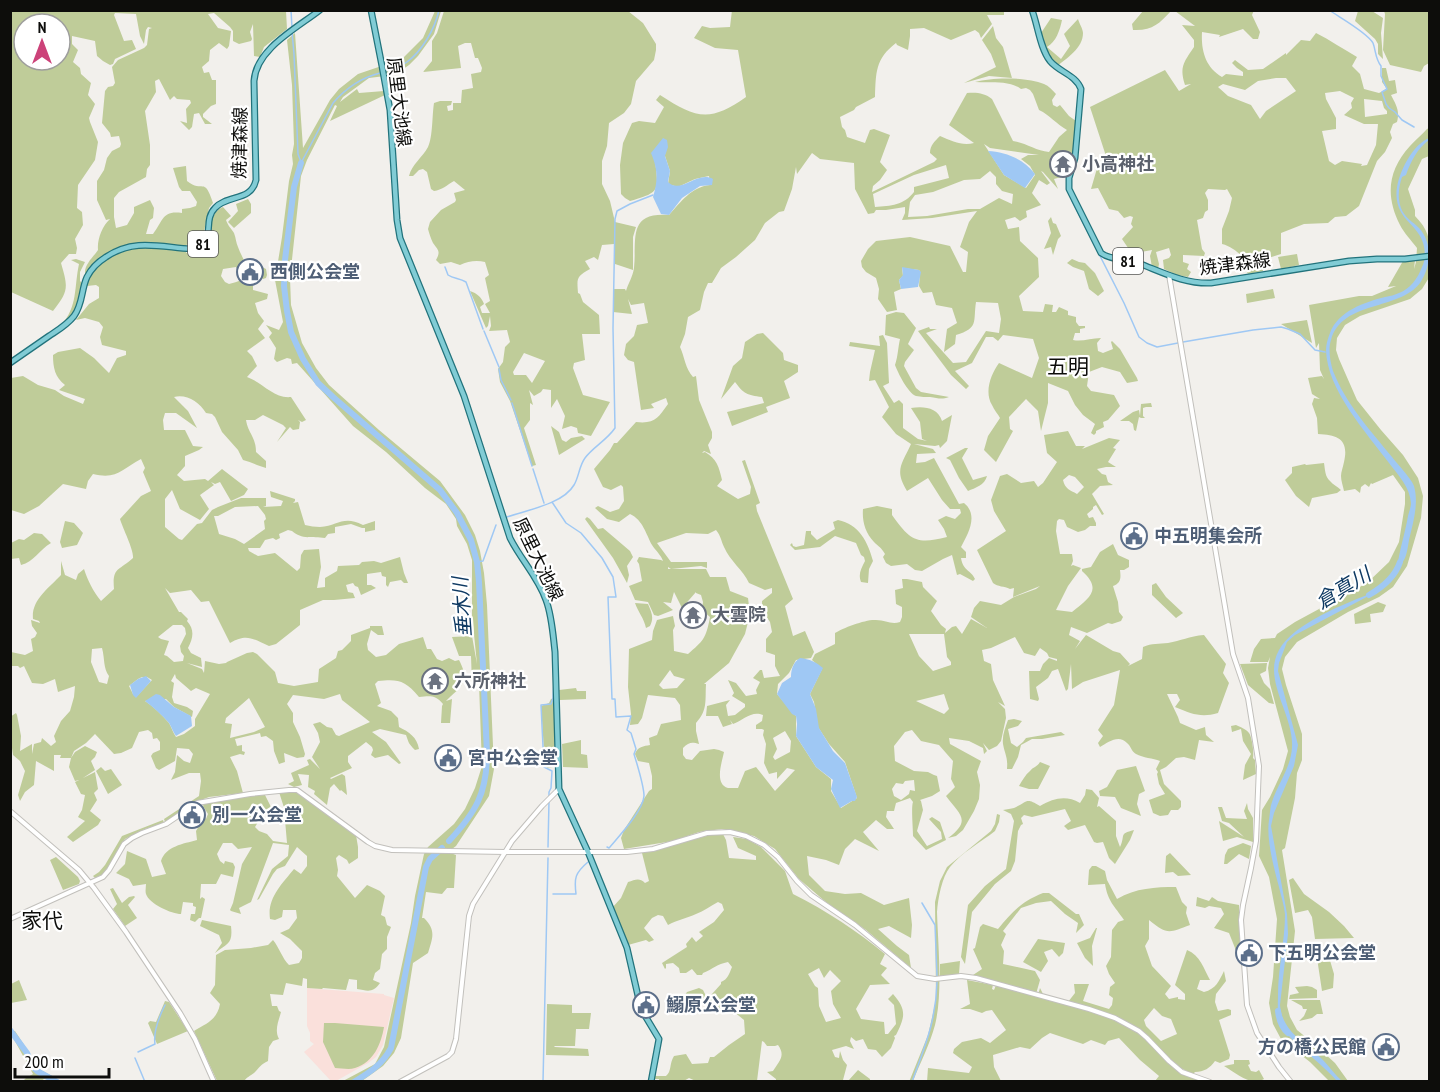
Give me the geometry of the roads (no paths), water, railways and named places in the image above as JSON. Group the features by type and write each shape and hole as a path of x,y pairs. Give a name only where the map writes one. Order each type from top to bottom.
{"main road":[{"name":"焼津森線","path":"10,363 68,322 77,312 89,272 102,260 114,252 136,245 197,248 207,239 212,212 216,206 252,190 256,180 255,75 258,65 266,52 320,10"},
{"name":"原里大池線","path":"371,10 390,110 400,238 464,396 510,538 520,558 540,587 550,612 555,652 559,789 588,852 627,948 641,1010 659,1038 651,1082"},
{"name":"焼津森線","path":"1032,10 1046,55 1058,69 1080,85 1076,158 1068,184 1104,256 1136,262 1194,283 1211,283 1349,261 1430,256"}],"street":[{"path":"1169,275 1232,646 1235,662 1248,698 1259,766 1256,841 1242,905 1241,920 1247,1005 1257,1033 1291,1082"},
{"path":"399,1082 444,1059 452,1052 456,1039 472,904 505,852 527,823 559,789"},
{"path":"10,919 103,877 124,844 142,833 166,824 198,803 276,791 297,790 357,835 375,846 392,850 642,851 707,833 723,832 746,836 764,845 778,857 811,895 855,925 917,976 934,979 962,976 976,978 1101,1013 1138,1031 1182,1072 1210,1082"},
{"path":"10,811 79,870 91,884 180,1013 195,1038 214,1082"}],"water":[{"path":"663,138 667,140 668,147 665,156 670,171 668,182 678,186 701,178 713,179 712,185 700,186 682,198 669,215 661,214 653,197 656,175 651,153"},
{"path":"1429,138 1415,156 1406,175 1402,177 1399,192 1402,211 1424,234 1427,241 1429,255 1424,277 1411,292 1347,318 1337,327 1330,347 1333,371 1345,395 1414,486 1416,507 1414,520 1406,556 1397,569 1411,505 1410,497 1400,477 1340,395 1328,365 1326,348 1334,325 1339,319 1361,305 1407,289 1424,263 1424,245 1418,233 1401,212 1396,193 1400,175 1407,160 1418,146"},
{"path":"988,151 1014,157 1031,169 1035,174 1025,188 1004,175"},
{"path":"902,267 921,272 918,287 901,289 899,280 903,275"},
{"path":"1376,592 1295,635 1287,642 1278,671 1298,745 1294,766 1274,813 1271,826 1287,914 1288,934 1280,1005 1285,1023 1290,1030 1342,1081 1337,1081 1289,1036 1278,1015 1278,985 1285,914 1271,854 1268,828 1271,804 1289,762 1292,747 1291,735 1274,673 1279,650 1296,631 1336,608"},
{"path":"800,658 813,661 823,668 810,694 816,709 819,728 833,751 845,763 857,797 855,801 840,808 831,789 833,780 816,767 796,736 796,716 777,694 782,683 791,677 793,666"},
{"path":"146,676 151,681 136,698 130,685"},
{"path":"156,694 191,716 192,726 176,736 169,723 145,701"}],"waterway":[{"path":"291,10 292,28"},
{"path":"385,71 404,64 418,52 431,32 439,10"},
{"path":"1329,10 1360,30 1373,43 1381,66 1381,76 1387,89 1382,92 1386,104 1402,120 1414,127"},
{"path":"292,32 298,154 301,162"},
{"path":"301,163 333,103 354,84 380,73"},
{"name":"垂木川","path":"301,163 294,187 285,260 284,286 291,332 303,359 318,383 440,490 457,513 471,540 477,562 487,753 485,780 473,811 449,841"},
{"path":"507,517 544,506 569,492 576,482 585,458 615,428 613,328 615,219 617,211 653,195"},
{"path":"1072,201 1139,337 1157,347 1178,343"},
{"path":"445,267 448,275 466,282 483,329"},
{"path":"1183,342 1281,327 1300,334 1315,350 1325,352"},
{"path":"484,331 499,367"},
{"path":"499,369 501,380 511,400"},
{"path":"512,403 532,466"},
{"path":"533,469 544,503"},
{"path":"552,502 566,523 581,533 602,558 613,577 616,597 608,597 612,699 615,699 616,717 631,716 627,730 631,733 636,749 634,754 644,796 640,809 630,823 609,848 607,847"},
{"path":"477,562 483,561 496,525"},
{"name":"倉真川","path":"1369,595 1388,581 1400,562"},
{"path":"549,796 552,771 544,767 541,705 551,704 554,681"},
{"path":"548,847 549,801"},
{"name":"垂木川","path":"354,1082 380,1064 391,1048 426,867 430,859 442,848"},
{"path":"543,1082 548,858"},
{"path":"553,894 576,894 576,876 588,862"},
{"path":"922,903 935,925 937,976"},
{"path":"912,1082 932,1021 937,982"},
{"path":"138,1052 155,1044 156,1029 165,1005"},
{"name":"倉真川","path":"1278,1011 1281,1023 1288,1033"},
{"path":"10,1030 27,1053 33,1067 57,1082"},
{"path":"135,1058 145,1082"}],"place":[{"name":"小高神社","path":"1063,164"},
{"name":"西側公会堂","path":"250,272"},
{"name":"中五明集会所","path":"1134,536"},
{"name":"大雲院","path":"693,615"},
{"name":"六所神社","path":"435,681"},
{"name":"宮中公会堂","path":"448,758"},
{"name":"別一公会堂","path":"192,815"},
{"name":"下五明公会堂","path":"1249,953"},
{"name":"鰯原公会堂","path":"646,1005"},
{"name":"方の橋公民館","path":"1386,1047"}],"district":[{"name":"五明","path":"1068,367"},
{"name":"家代","path":"42,921"}]}
